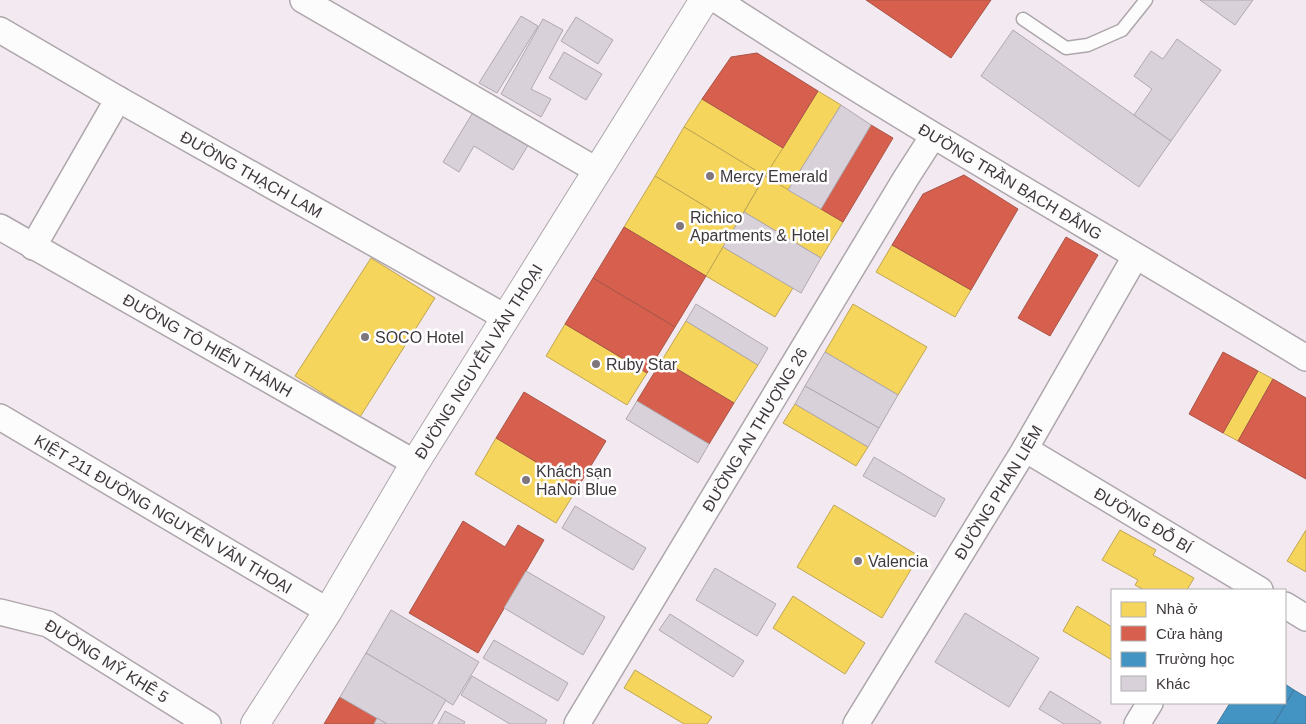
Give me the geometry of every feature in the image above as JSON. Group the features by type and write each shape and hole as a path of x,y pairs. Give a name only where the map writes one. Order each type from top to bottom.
{"main road":[{"name":"ĐƯỜNG NGUYỄN VĂN THOẠI","path":"255,724 328,611 415,464 704,0"}],"street":[{"path":"303,0 598,171"},
{"name":"ĐƯỜNG TRẦN BẠCH ĐẰNG","path":"717,0 933,136 1306,358"},
{"name":"ĐƯỜNG THẠCH LAM","path":"0,30 118,99 506,317"},
{"path":"33,247 118,99"},
{"name":"ĐƯỜNG AN THƯỢNG 26","path":"577,724 933,136"},
{"name":"ĐƯỜNG TÔ HIẾN THÀNH","path":"0,228 415,464"},
{"name":"ĐƯỜNG PHAN LIÊM","path":"856,724 1025,449 1135,257"},
{"name":"KIỆT 211 ĐƯỜNG NGUYỄN VĂN THOẠI","path":"0,417 328,611"},
{"name":"ĐƯỜNG ĐỖ BÍ","path":"1025,449 1226,582 1256,589"},
{"path":"1286,606 1306,618"},
{"name":"ĐƯỜNG MỸ KHÊ 5","path":"0,612 48,624 208,724"},
{"path":"1137,724 1149,704"}],"lane":[{"path":"1023,19 1066,48 1088,45 1122,30 1146,0"}],"building: Nhà ở":[{"path":"818,91 841,105 788,190 765,176"},
{"path":"702,99 783,148 765,176 684,127"},
{"name":"Mercy Emerald","path":"684,127 765,176 736,225 655,176"},
{"name":"Richico Apartments & Hotel","path":"655,176 736,225 706,276 624,227"},
{"path":"765,176 843,222 821,258 744,212"},
{"path":"892,245 971,290 955,317 876,272"},
{"path":"723,247 793,288 775,317 706,276"},
{"name":"SOCO Hotel","path":"371,258 435,298 360,417 295,376"},
{"path":"853,304 927,347 898,395 825,352"},
{"path":"686,321 758,365 734,403 662,360"},
{"name":"Ruby Star","path":"565,324 647,373 627,405 546,356"},
{"path":"1258,371 1273,379 1238,441 1223,433"},
{"path":"795,404 868,447 856,466 783,423"},
{"name":"Khách sạn HaNoi Blue","path":"496,438 578,487 556,523 475,474"},
{"name":"Valencia","path":"834,505 919,556 882,618 797,567"},
{"path":"1120,530 1156,550 1153,555 1194,578 1188,589 1142,589 1135,585 1138,580 1102,560"},
{"path":"1306,530 1306,572 1287,561"},
{"path":"793,596 865,643 845,674 773,628"},
{"path":"1077,606 1111,626 1111,659 1063,631"},
{"path":"635,670 712,717 707,724 684,724 624,688"}],"building: Cửa hàng":[{"path":"866,0 991,0 951,58"},
{"path":"757,53 818,91 783,148 702,99 731,57"},
{"path":"871,125 893,138 843,222 821,209"},
{"path":"964,175 1018,209 971,290 892,245 923,194"},
{"path":"624,227 706,276 675,327 593,278"},
{"path":"1066,237 1098,255 1050,336 1018,318"},
{"path":"593,278 675,327 647,373 565,324"},
{"path":"1223,352 1258,371 1223,433 1189,414"},
{"path":"662,360 734,403 709,444 637,401"},
{"path":"1273,379 1306,398 1306,479 1238,441"},
{"path":"524,392 606,441 578,487 496,438"},
{"path":"463,521 505,547 518,525 544,540 478,653 409,613"},
{"path":"340,697 377,718 374,724 324,724"}],"building: Trường học":[{"path":"1286,685 1294,690 1286,704"},
{"path":"1294,690 1306,697 1306,724 1274,724"},
{"path":"1229,704 1286,704 1274,724 1217,724"}],"building: Khác":[{"path":"1200,0 1253,0 1235,25"},
{"path":"521,16 538,26 497,93 479,83"},
{"path":"576,17 613,40 598,64 561,41"},
{"path":"543,19 563,30 531,89 551,99 541,117 501,94"},
{"path":"1013,30 1171,141 1139,187 981,76"},
{"path":"1177,39 1221,70 1171,141 1134,115 1152,89 1134,76 1151,51 1163,59"},
{"path":"564,52 602,74 586,100 549,78"},
{"path":"841,105 871,125 821,209 788,190"},
{"path":"475,109 530,142 513,170 474,146 459,172 443,162"},
{"path":"744,212 821,258 801,293 723,247"},
{"path":"696,304 768,348 758,365 686,321"},
{"path":"825,352 898,395 879,428 805,386"},
{"path":"805,386 879,428 868,447 795,404"},
{"path":"637,401 709,444 698,463 626,419"},
{"path":"874,457 945,499 935,517 863,476"},
{"path":"575,506 646,548 633,570 562,528"},
{"path":"715,568 776,604 757,636 696,600"},
{"path":"526,571 605,617 583,655 504,608"},
{"path":"391,610 479,662 453,705 366,653"},
{"path":"965,613 1039,658 1009,707 935,662"},
{"path":"670,614 744,661 733,677 659,630"},
{"path":"494,640 568,683 558,701 483,658"},
{"path":"366,653 446,700 432,724 387,724 340,697"},
{"path":"472,676 547,720 545,724 510,724 461,695"},
{"path":"1050,691 1101,722 1100,724 1064,724 1039,709"},
{"path":"445,711 465,722 464,724 438,724"},
{"path":"377,718 387,724 374,724"}],"place":[{"name":"Mercy Emerald","path":"710,176"},
{"name":"Richico Apartments & Hotel","path":"680,226"},
{"name":"SOCO Hotel","path":"365,337"},
{"name":"Ruby Star","path":"596,364"},
{"name":"Khách sạn HaNoi Blue","path":"526,480"},
{"name":"Valencia","path":"858,561"}]}
